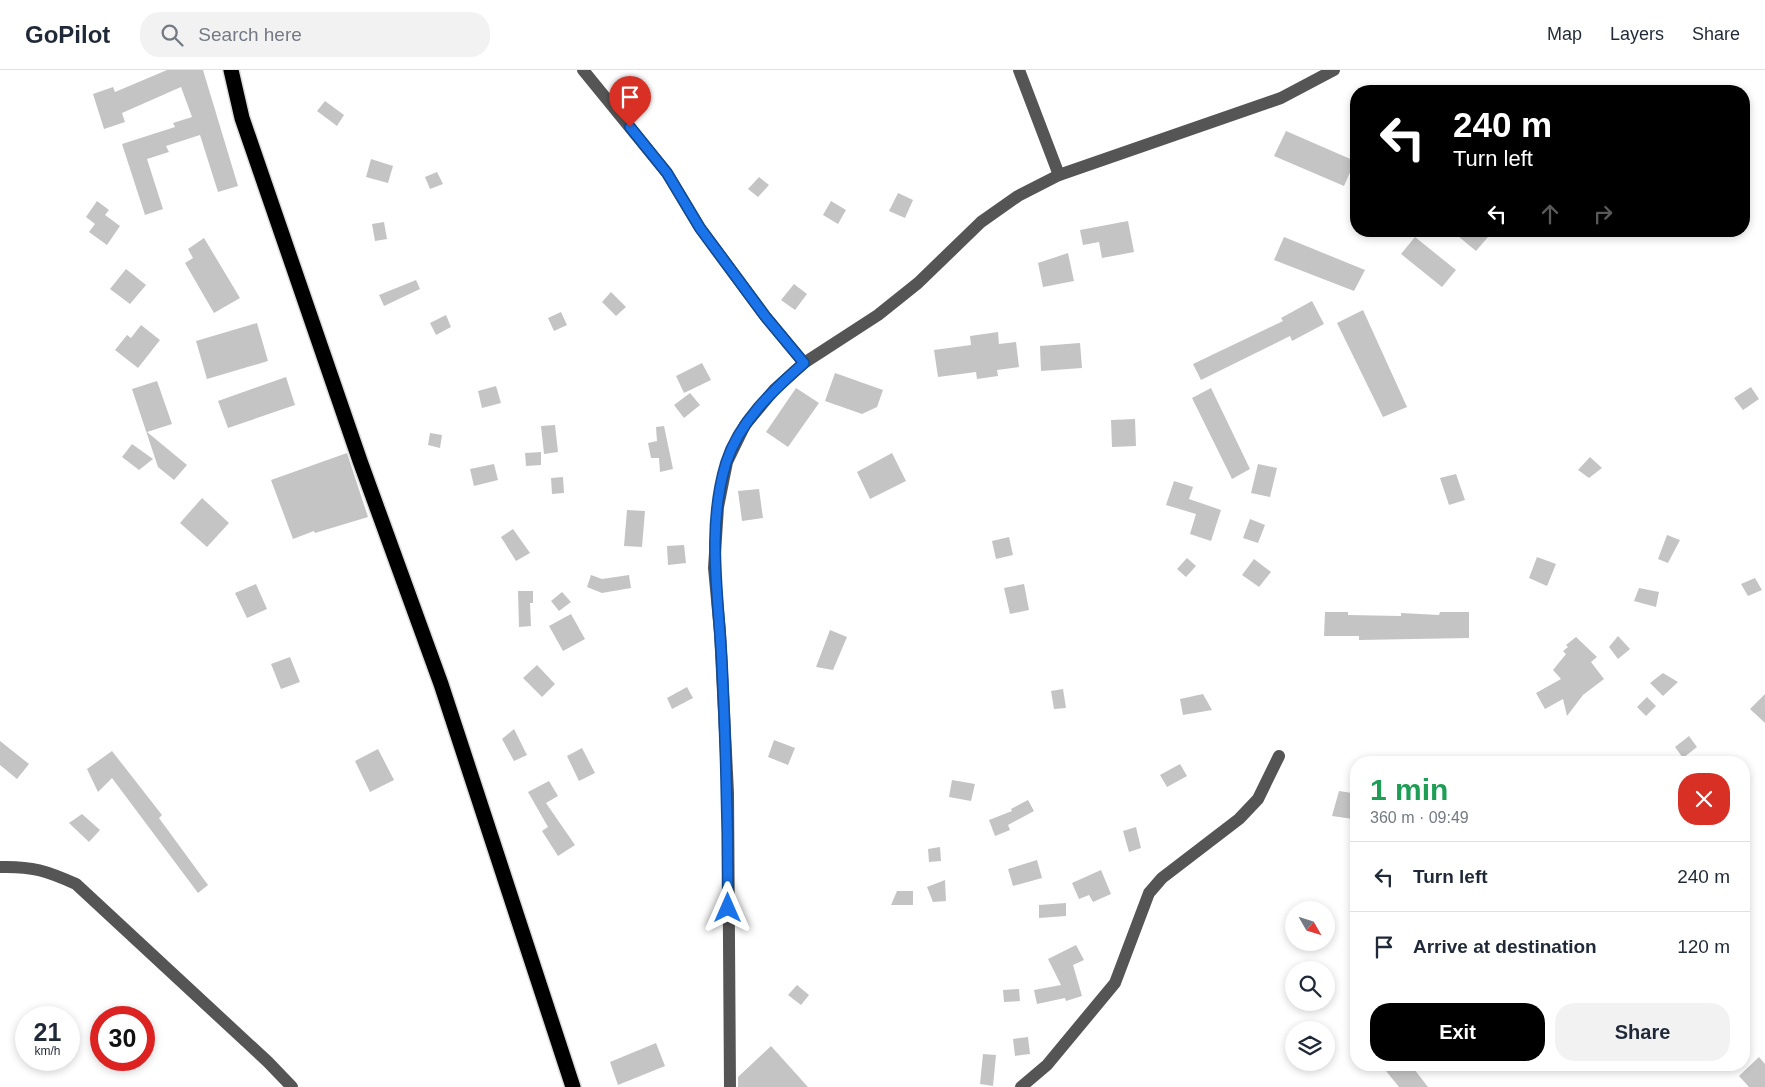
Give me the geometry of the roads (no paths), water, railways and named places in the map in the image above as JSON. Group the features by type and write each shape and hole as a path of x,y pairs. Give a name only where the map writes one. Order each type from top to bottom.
{"highway":[{"path":"231,70 242,118 357,452 441,684 573,1087"}],"street":[{"path":"583,70 667,173 700,228 765,316 804,363"},
{"path":"1019,70 1059,176"},
{"path":"730,1087 728,793 720,632 714,568 718,507 726,462 745,425 774,390 804,363 892,304 918,284 981,222 1018,196 1059,176 1272,101 1334,70"},
{"path":"1021,1087 1047,1065 1115,982 1149,893 1162,878 1239,819 1258,799 1279,756"},
{"path":"0,868 17,866 46,870 76,884 268,1062 292,1087"}]}
